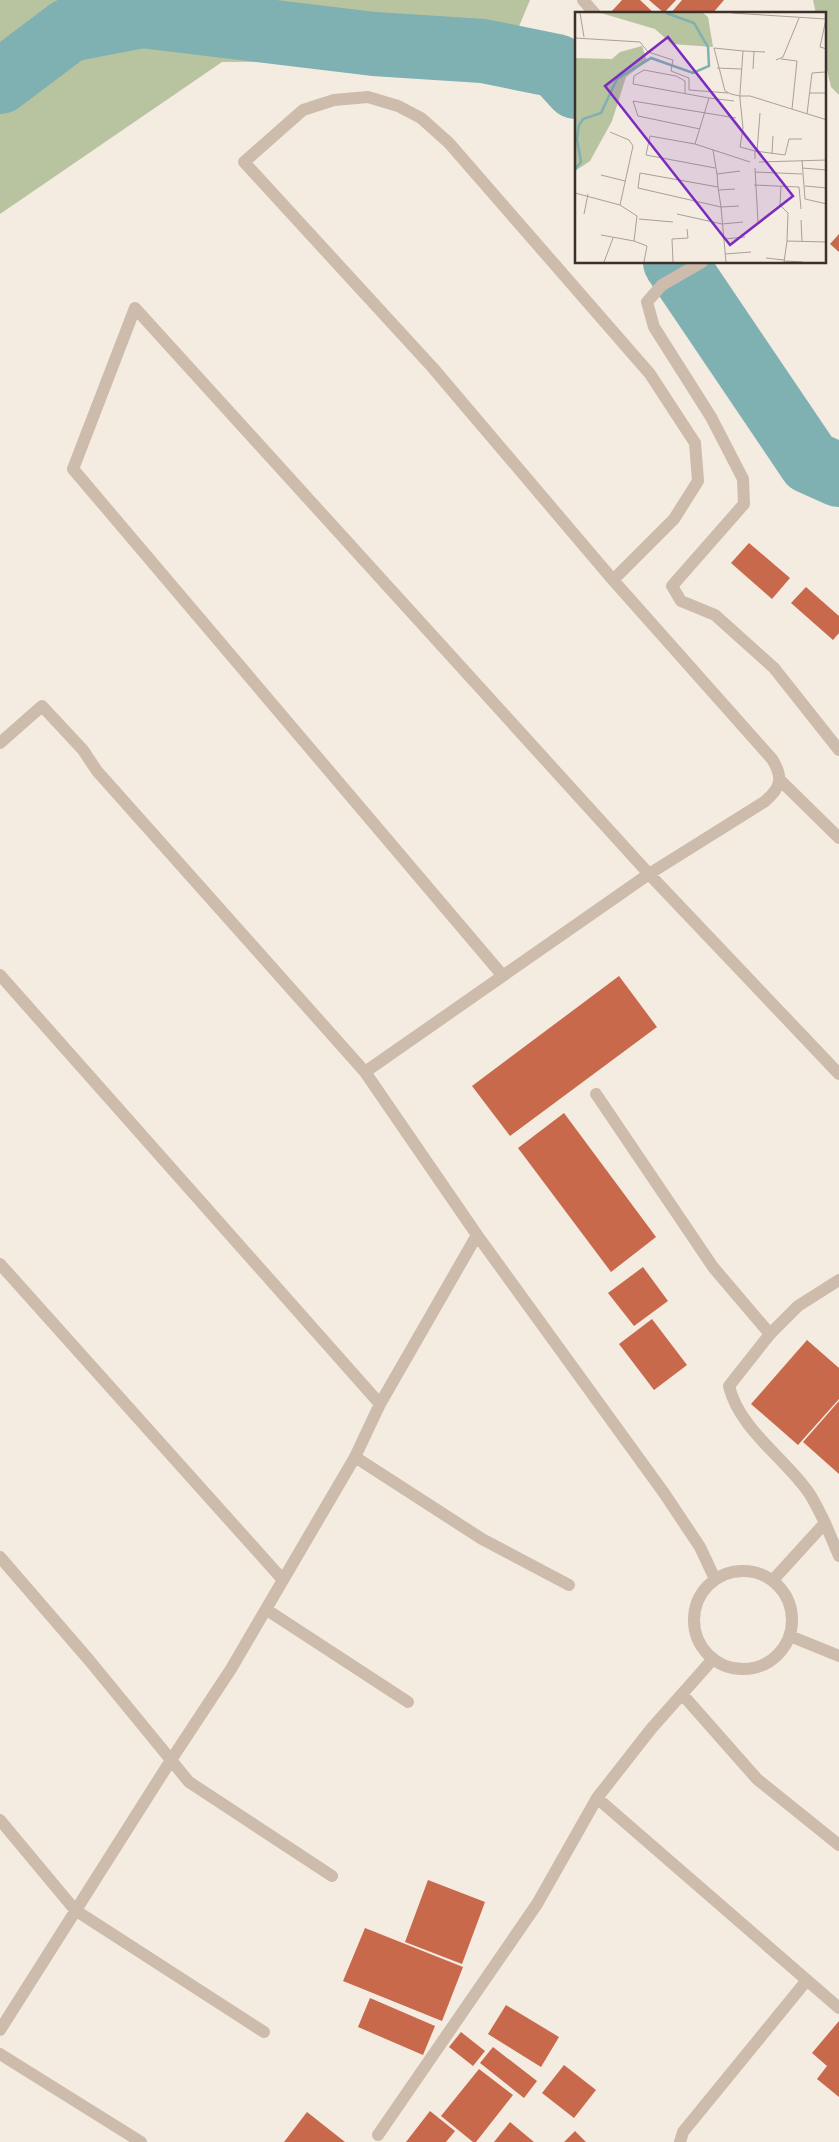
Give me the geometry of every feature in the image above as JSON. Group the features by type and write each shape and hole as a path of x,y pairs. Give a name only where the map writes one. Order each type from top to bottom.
{"street":[{"path":"583,0 593,12"},
{"path":"365,1072 649,874 764,802 776,792 780,780 777,767 772,759 613,580 433,368 244,162 303,110 334,100 368,97 398,106 421,118 449,143 650,374 695,443 698,481 674,519 613,580"},
{"path":"701,264 662,285 647,302 654,327 711,417 743,479 744,504 672,586 681,601 714,615 774,668 839,750"},
{"path":"503,976 73,469 135,308 649,874 839,1074"},
{"path":"0,744 42,706 83,750 97,771 365,1072 477,1235 664,1492 700,1547 715,1579"},
{"path":"780,780 839,838"},
{"path":"0,975 380,1404"},
{"path":"596,1094 713,1267 770,1334"},
{"path":"0,2030 267,1610 356,1457 380,1404 477,1235"},
{"path":"0,1264 284,1580"},
{"path":"837,1546 809,1492 760,1439 732,1399 729,1386 770,1334 798,1306 839,1280"},
{"path":"356,1457 482,1539 569,1585"},
{"path":"773,1580 825,1523"},
{"path":"0,1557 89,1660 189,1782 332,1876"},
{"path":"744,1570 759,1573 773,1580 784,1592 791,1606 790,1636 783,1650 758,1668 742,1669 727,1667 713,1659 702,1648 695,1634 693,1618 696,1603 704,1590 715,1579 729,1572 744,1570"},
{"path":"267,1610 408,1702"},
{"path":"790,1636 839,1656"},
{"path":"378,2135 537,1904 597,1798 651,1729 713,1659"},
{"path":"682,1694 757,1779 839,1845"},
{"path":"597,1798 839,2008"},
{"path":"0,1820 75,1910 264,2032"},
{"path":"680,2142 683,2132 807,1980"},
{"path":"0,2054 141,2142"}],"green space":[{"path":"0,0 530,0 505,60 222,62 0,214"},
{"path":"813,0 839,0 839,95 831,87 826,65 826,12 816,12"}],"building":[{"path":"622,0 640,0 653,12 611,12"},
{"path":"649,0 676,0 663,12"},
{"path":"682,0 724,0 714,12 672,12"},
{"path":"839,234 839,252 830,244"},
{"path":"749,543 790,578 772,599 731,563"},
{"path":"806,587 839,616 839,633 833,640 791,603"},
{"path":"619,976 657,1027 510,1136 472,1086"},
{"path":"564,1113 656,1237 611,1272 518,1148"},
{"path":"643,1267 668,1301 634,1326 608,1293"},
{"path":"652,1319 687,1365 654,1390 619,1344"},
{"path":"807,1340 839,1368 839,1399 798,1445 751,1404"},
{"path":"839,1401 839,1474 803,1442"},
{"path":"428,1880 485,1902 462,1964 405,1942"},
{"path":"365,1928 463,1967 442,2021 343,1981"},
{"path":"370,1998 435,2026 423,2055 358,2027"},
{"path":"506,2005 559,2037 541,2067 488,2034"},
{"path":"839,2021 839,2097 817,2079 827,2066 812,2053"},
{"path":"461,2032 485,2051 473,2066 449,2047"},
{"path":"493,2047 537,2081 524,2098 480,2063"},
{"path":"564,2065 596,2090 574,2118 542,2093"},
{"path":"479,2069 513,2095 476,2142 473,2142 441,2116"},
{"path":"430,2111 455,2131 446,2142 406,2142"},
{"path":"307,2112 345,2142 284,2142"},
{"path":"510,2122 534,2142 494,2142"},
{"path":"575,2131 586,2142 564,2142"}],"waterway":[{"path":"0,82 69,30 142,16 374,44 483,51 557,66 575,86"},
{"path":"676,264 810,462 839,475"}]}
